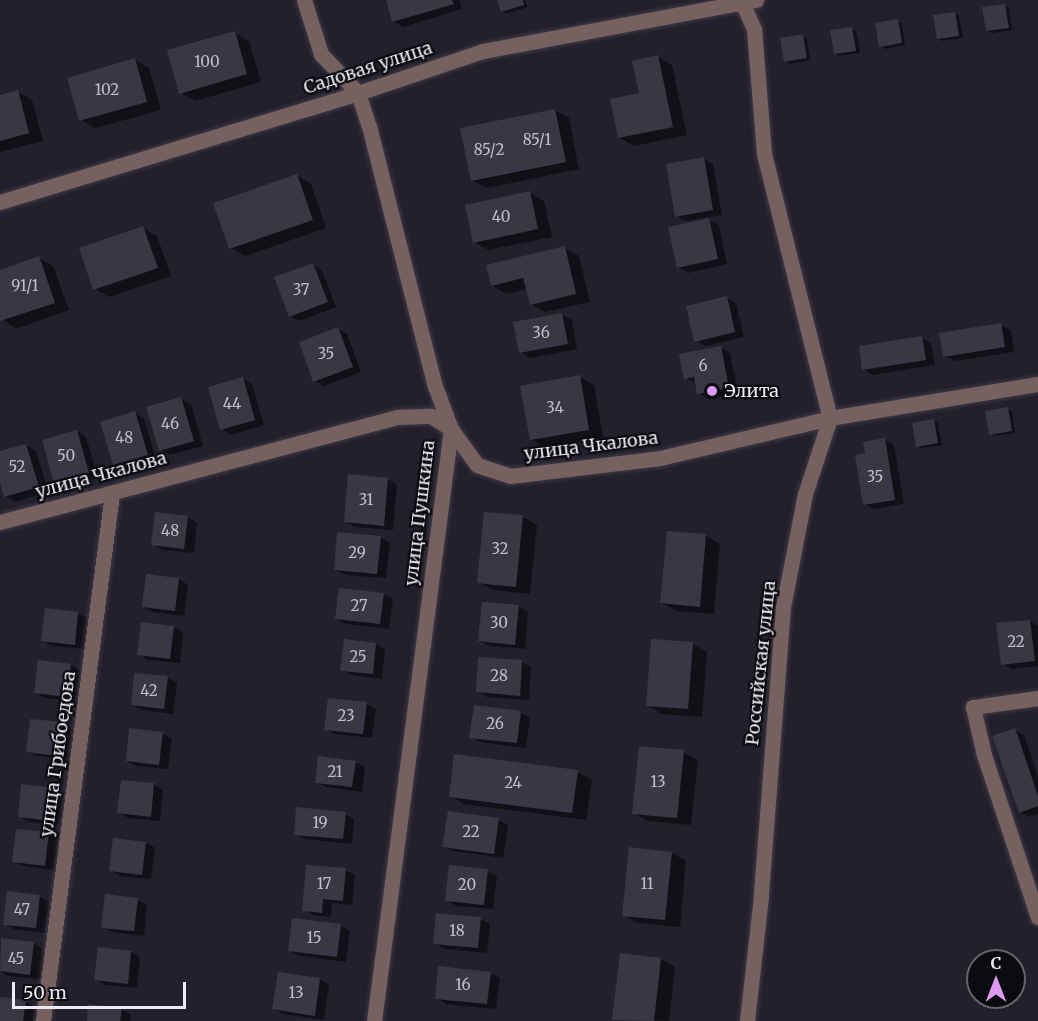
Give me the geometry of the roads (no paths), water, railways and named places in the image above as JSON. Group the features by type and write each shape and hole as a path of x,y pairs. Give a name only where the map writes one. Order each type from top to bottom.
{"street":[{"name":"улица Пушкина","path":"304,0 321,54 357,93 369,126 435,386 451,429 374,1021"},
{"name":"Садовая улица","path":"0,202 357,93 483,51 747,1"},
{"path":"747,1 754,29 764,154 830,418"},
{"name":"улица Чкалова","path":"0,522 397,417 431,416 451,429 477,465 510,476 660,458 830,418 1038,384"},
{"name":"Российская улица","path":"747,1021 761,896 783,607 805,495 830,418"},
{"name":"улица Грибоедова","path":"42,1021 112,493"},
{"path":"1038,698 973,707 984,755 1038,917"}],"place":[{"name":"Элита","path":"712,391"}]}
